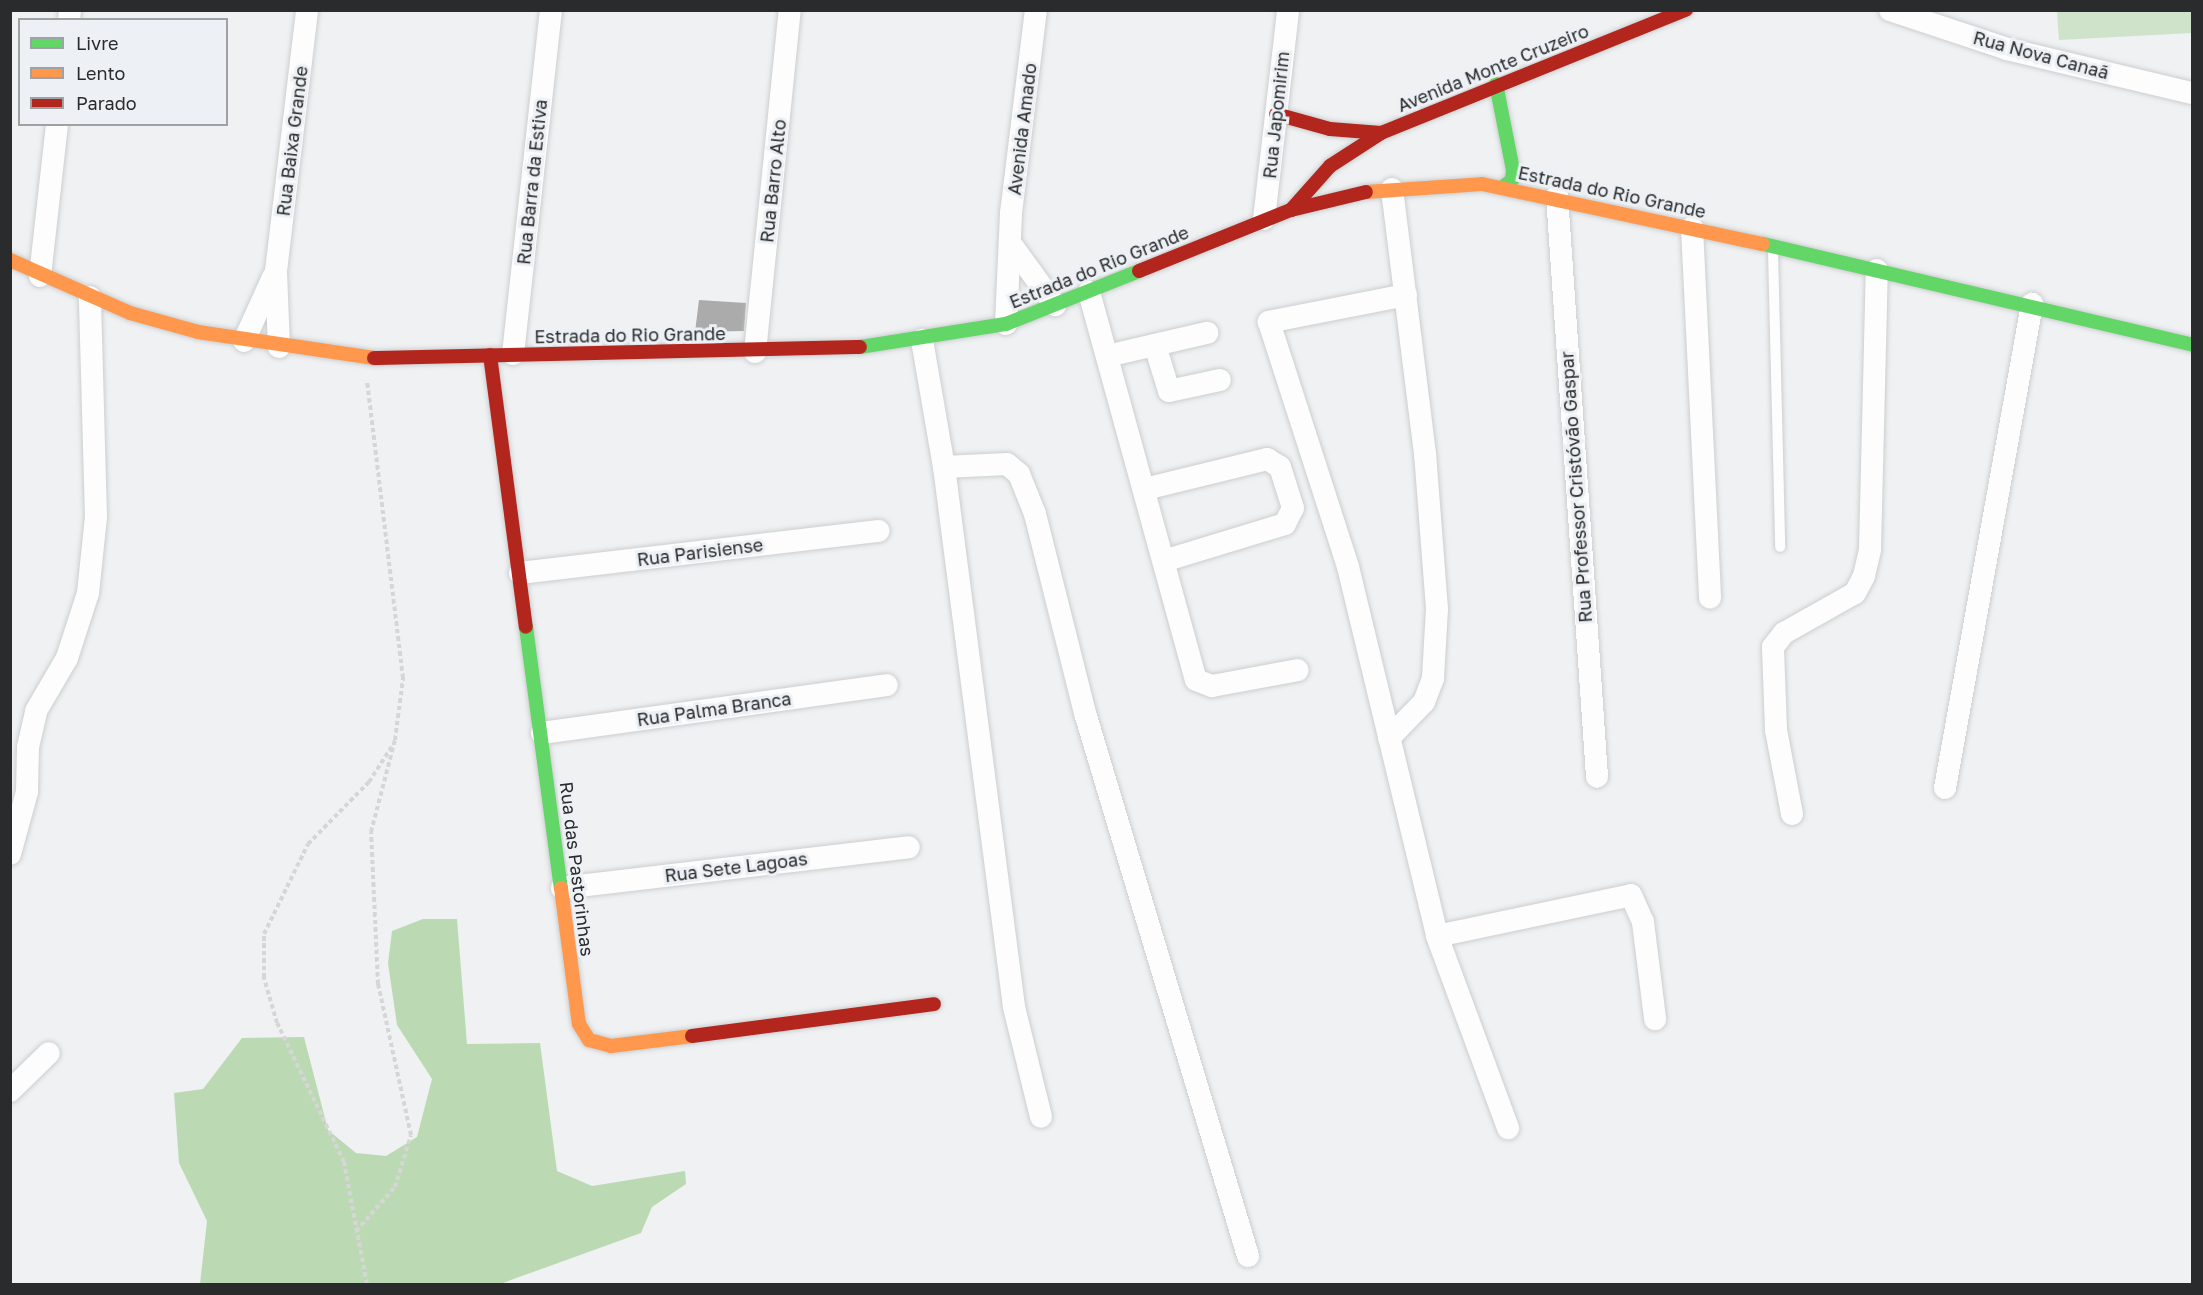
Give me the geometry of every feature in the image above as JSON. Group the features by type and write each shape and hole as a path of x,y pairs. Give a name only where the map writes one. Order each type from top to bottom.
{"street":[{"name":"Rua Baixa Grande","path":"279,347 276,271 307,10"},
{"name":"Rua Barra da Estiva","path":"513,354 551,10"},
{"name":"Rua Barro Alto","path":"755,352 790,10"},
{"name":"Avenida Amado","path":"1006,324 1013,247 1011,213 1036,10"},
{"name":"Rua Japomirim","path":"1264,219 1288,10"},
{"name":"Avenida Monte Cruzeiro","path":"1291,210 1330,166 1381,133 1496,84 1686,10"},
{"name":"Rua Nova Canaã","path":"1890,10 2007,49 2193,93"},
{"path":"1496,84 1513,170 1512,180 1503,187"},
{"name":"Avenida Monte Cruzeiro","path":"1276,114 1330,129 1381,133"},
{"path":"40,276 57,126"},
{"path":"1513,170 1548,193"},
{"name":"Estrada do Rio Grande","path":"10,260 40,276 141,316 244,341 364,358 755,352 922,340 1006,324 1291,210 1392,189 1503,187 1548,193 1692,228 1772,244 1876,270 2032,304 2193,345"},
{"path":"1389,738 1424,702 1433,678 1437,609 1406,295 1392,189"},
{"name":"Rua Professor Cristóvão Gaspar","path":"1548,193 1597,777"},
{"path":"1692,228 1710,598"},
{"path":"1013,247 1055,305"},
{"path":"1792,814 1776,730 1773,647 1784,633 1855,593 1864,576 1870,549 1876,270"},
{"name":"Rua Baixa Grande","path":"244,341 276,271"},
{"path":"1089,292 1196,680 1212,686 1298,670"},
{"path":"1406,295 1269,322 1327,492 1437,936 1508,1128"},
{"path":"10,854 27,792 19,749 36,711 67,658 88,593 96,517 90,297"},
{"path":"1945,788 2032,304"},
{"path":"1107,356 1207,333"},
{"path":"922,340 945,467 1014,1007 1041,1117"},
{"path":"1155,345 1169,391 1220,380"},
{"name":"Rua das Pastorinhas","path":"490,355 579,1024 589,1040 611,1046 934,1004"},
{"path":"1145,489 1267,459 1280,467 1293,508 1285,524 1163,561"},
{"path":"945,467 1007,464 1019,474 1035,514 1088,725 1248,1256"},
{"name":"Rua Parisiense","path":"520,573 879,531"},
{"name":"Rua Palma Branca","path":"542,733 887,685"},
{"name":"Rua Sete Lagoas","path":"562,888 909,847"},
{"path":"1437,936 1631,895 1643,922 1655,1019"},
{"path":"10,1091 49,1053"}],"lane":[{"path":"1772,244 1780,547"}],"path":[{"path":"356,1231 395,1187 411,1135 378,984 371,843 395,740 403,678 364,358"},
{"path":"367,1284 344,1162 277,1023 264,978 264,934 308,844 369,782 395,740"}],"green space":[{"path":"2057,11 2192,11 2192,33 2059,40"},
{"path":"423,919 457,919 467,1044 540,1043 557,1171 592,1186 685,1171 686,1184 652,1207 641,1233 500,1284 200,1284 207,1221 179,1163 174,1093 203,1089 242,1038 304,1037 328,1130 356,1153 386,1156 417,1137 432,1079 397,1025 388,963 392,931"}],"building":[{"path":"699,300 746,303 744,331 695,332"}],"traffic: fast":[{"path":"1496,84 1513,170 1512,180 1503,187"},
{"path":"1763,244 2192,345"},
{"path":"860,347 1006,324 1139,271"},
{"path":"526,627 561,888"}],"traffic: slow":[{"path":"1366,192 1482,184 1763,244"},
{"path":"10,260 130,313 198,332 374,358"},
{"path":"561,888 579,1024 589,1040 611,1046 692,1036"}],"traffic: jam":[{"path":"1291,210 1330,166 1381,133 1686,10"},
{"path":"1276,114 1330,129 1381,133"},
{"path":"1139,271 1291,210 1366,192"},
{"path":"374,358 860,347"},
{"path":"490,355 526,627"},
{"path":"692,1036 934,1004"}]}
